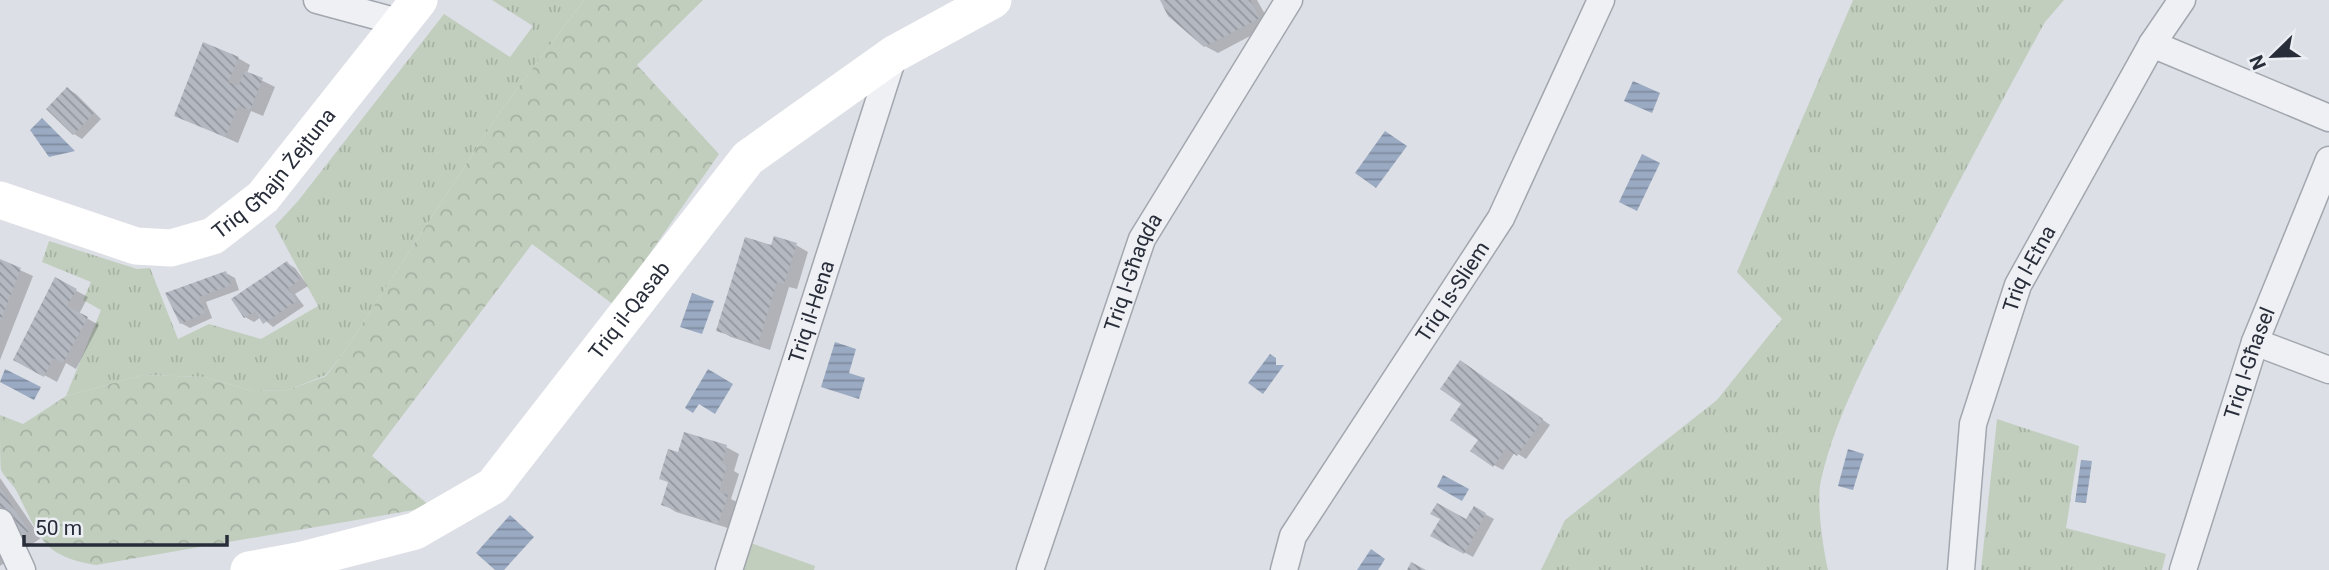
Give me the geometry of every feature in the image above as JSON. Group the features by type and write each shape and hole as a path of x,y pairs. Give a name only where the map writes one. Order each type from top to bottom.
{"street":[{"path":"317,0 411,12"},
{"name":"Triq il-Qasab","path":"249,570 305,565 415,531 493,486 748,158 894,54 993,0"},
{"name":"Triq l-Għaqda","path":"1030,570 1142,239 1289,0"},
{"name":"Triq is-Sliem","path":"1284,570 1293,537 1501,218 1601,0"},
{"name":"Triq l-Etna","path":"1962,570 1973,425 2018,285 2152,44 2182,0"},
{"name":"Triq Għajn Żejtuna","path":"0,200 136,246 171,247 213,236 263,197 411,12"},
{"path":"2152,44 2329,118"},
{"name":"Triq il-Hena","path":"729,570 894,54"},
{"name":"Triq l-Għasel","path":"2183,570 2255,342 2329,160"},
{"path":"2255,342 2329,370"},
{"path":"0,522 22,570"}],"green space":[{"path":"492,0 584,0 500,112 344,352 326,375 288,390 252,391 205,377 143,375 66,396 101,310 83,300 91,282 42,262 49,241 137,269 150,268 178,339 209,324 261,339 318,306 275,226 298,201 444,14 510,57 533,26"},
{"path":"584,0 703,0 637,65 719,154 614,305 532,244 372,456 431,507 96,565 64,556 44,542 15,489 1,470 0,415 23,424 66,396 143,375 205,377 252,391 288,390 326,376 500,112"},
{"path":"1853,0 2064,0 2045,22 2009,87 1881,332 1836,429 1821,480 1819,500 1828,570 1541,570 1565,520 1717,400 1782,319 1737,272"},
{"path":"1997,419 2079,446 2066,528 2166,554 2162,570 1981,570"},
{"path":"751,543 815,566 814,570 742,570"}],"water":[{"path":"1633,81 1660,93 1652,113 1624,101"},
{"path":"42,118 75,151 49,157 30,130"},
{"path":"1385,131 1407,146 1376,188 1355,173"},
{"path":"1642,154 1660,163 1637,211 1619,202"},
{"path":"692,293 714,301 702,334 680,327"},
{"path":"835,342 856,349 849,373 865,378 859,399 821,387"},
{"path":"1270,354 1276,358 1276,365 1284,365 1263,394 1248,383"},
{"path":"5,369 41,387 34,400 0,382"},
{"path":"708,369 733,384 715,414 699,404 693,413 685,408"},
{"path":"1848,449 1864,454 1853,490 1838,486"},
{"path":"2081,460 2092,461 2086,503 2075,502"},
{"path":"1443,475 1469,489 1462,501 1437,487"},
{"path":"510,515 534,537 504,570 495,570 476,553"},
{"path":"1371,549 1385,559 1378,570 1357,570"}],"building":[{"path":"1160,0 1250,0 1260,18 1204,47 1168,16"},
{"path":"203,42 239,57 228,82 238,86 245,71 263,78 250,110 238,106 225,137 174,116"},
{"path":"67,87 94,113 73,135 46,109"},
{"path":"774,236 797,243 784,284 777,282 758,344 716,331 745,237 771,245"},
{"path":"0,259 21,268 0,322"},
{"path":"287,261 300,280 288,288 297,301 263,324 255,311 244,318 231,299"},
{"path":"226,271 231,285 199,297 205,313 180,324 165,293"},
{"path":"55,277 77,289 67,306 88,317 63,363 53,358 44,377 13,360"},
{"path":"1460,360 1543,419 1517,456 1506,448 1493,467 1470,451 1478,440 1450,420 1461,404 1440,389"},
{"path":"684,432 727,445 722,463 727,465 719,492 728,495 718,524 661,505 668,482 659,479 668,449 678,452"},
{"path":"0,488 29,531 0,551"},
{"path":"1437,503 1466,519 1474,506 1486,513 1464,554 1430,536 1440,519 1430,514"},
{"path":"1411,562 1426,570 1407,570"}]}
